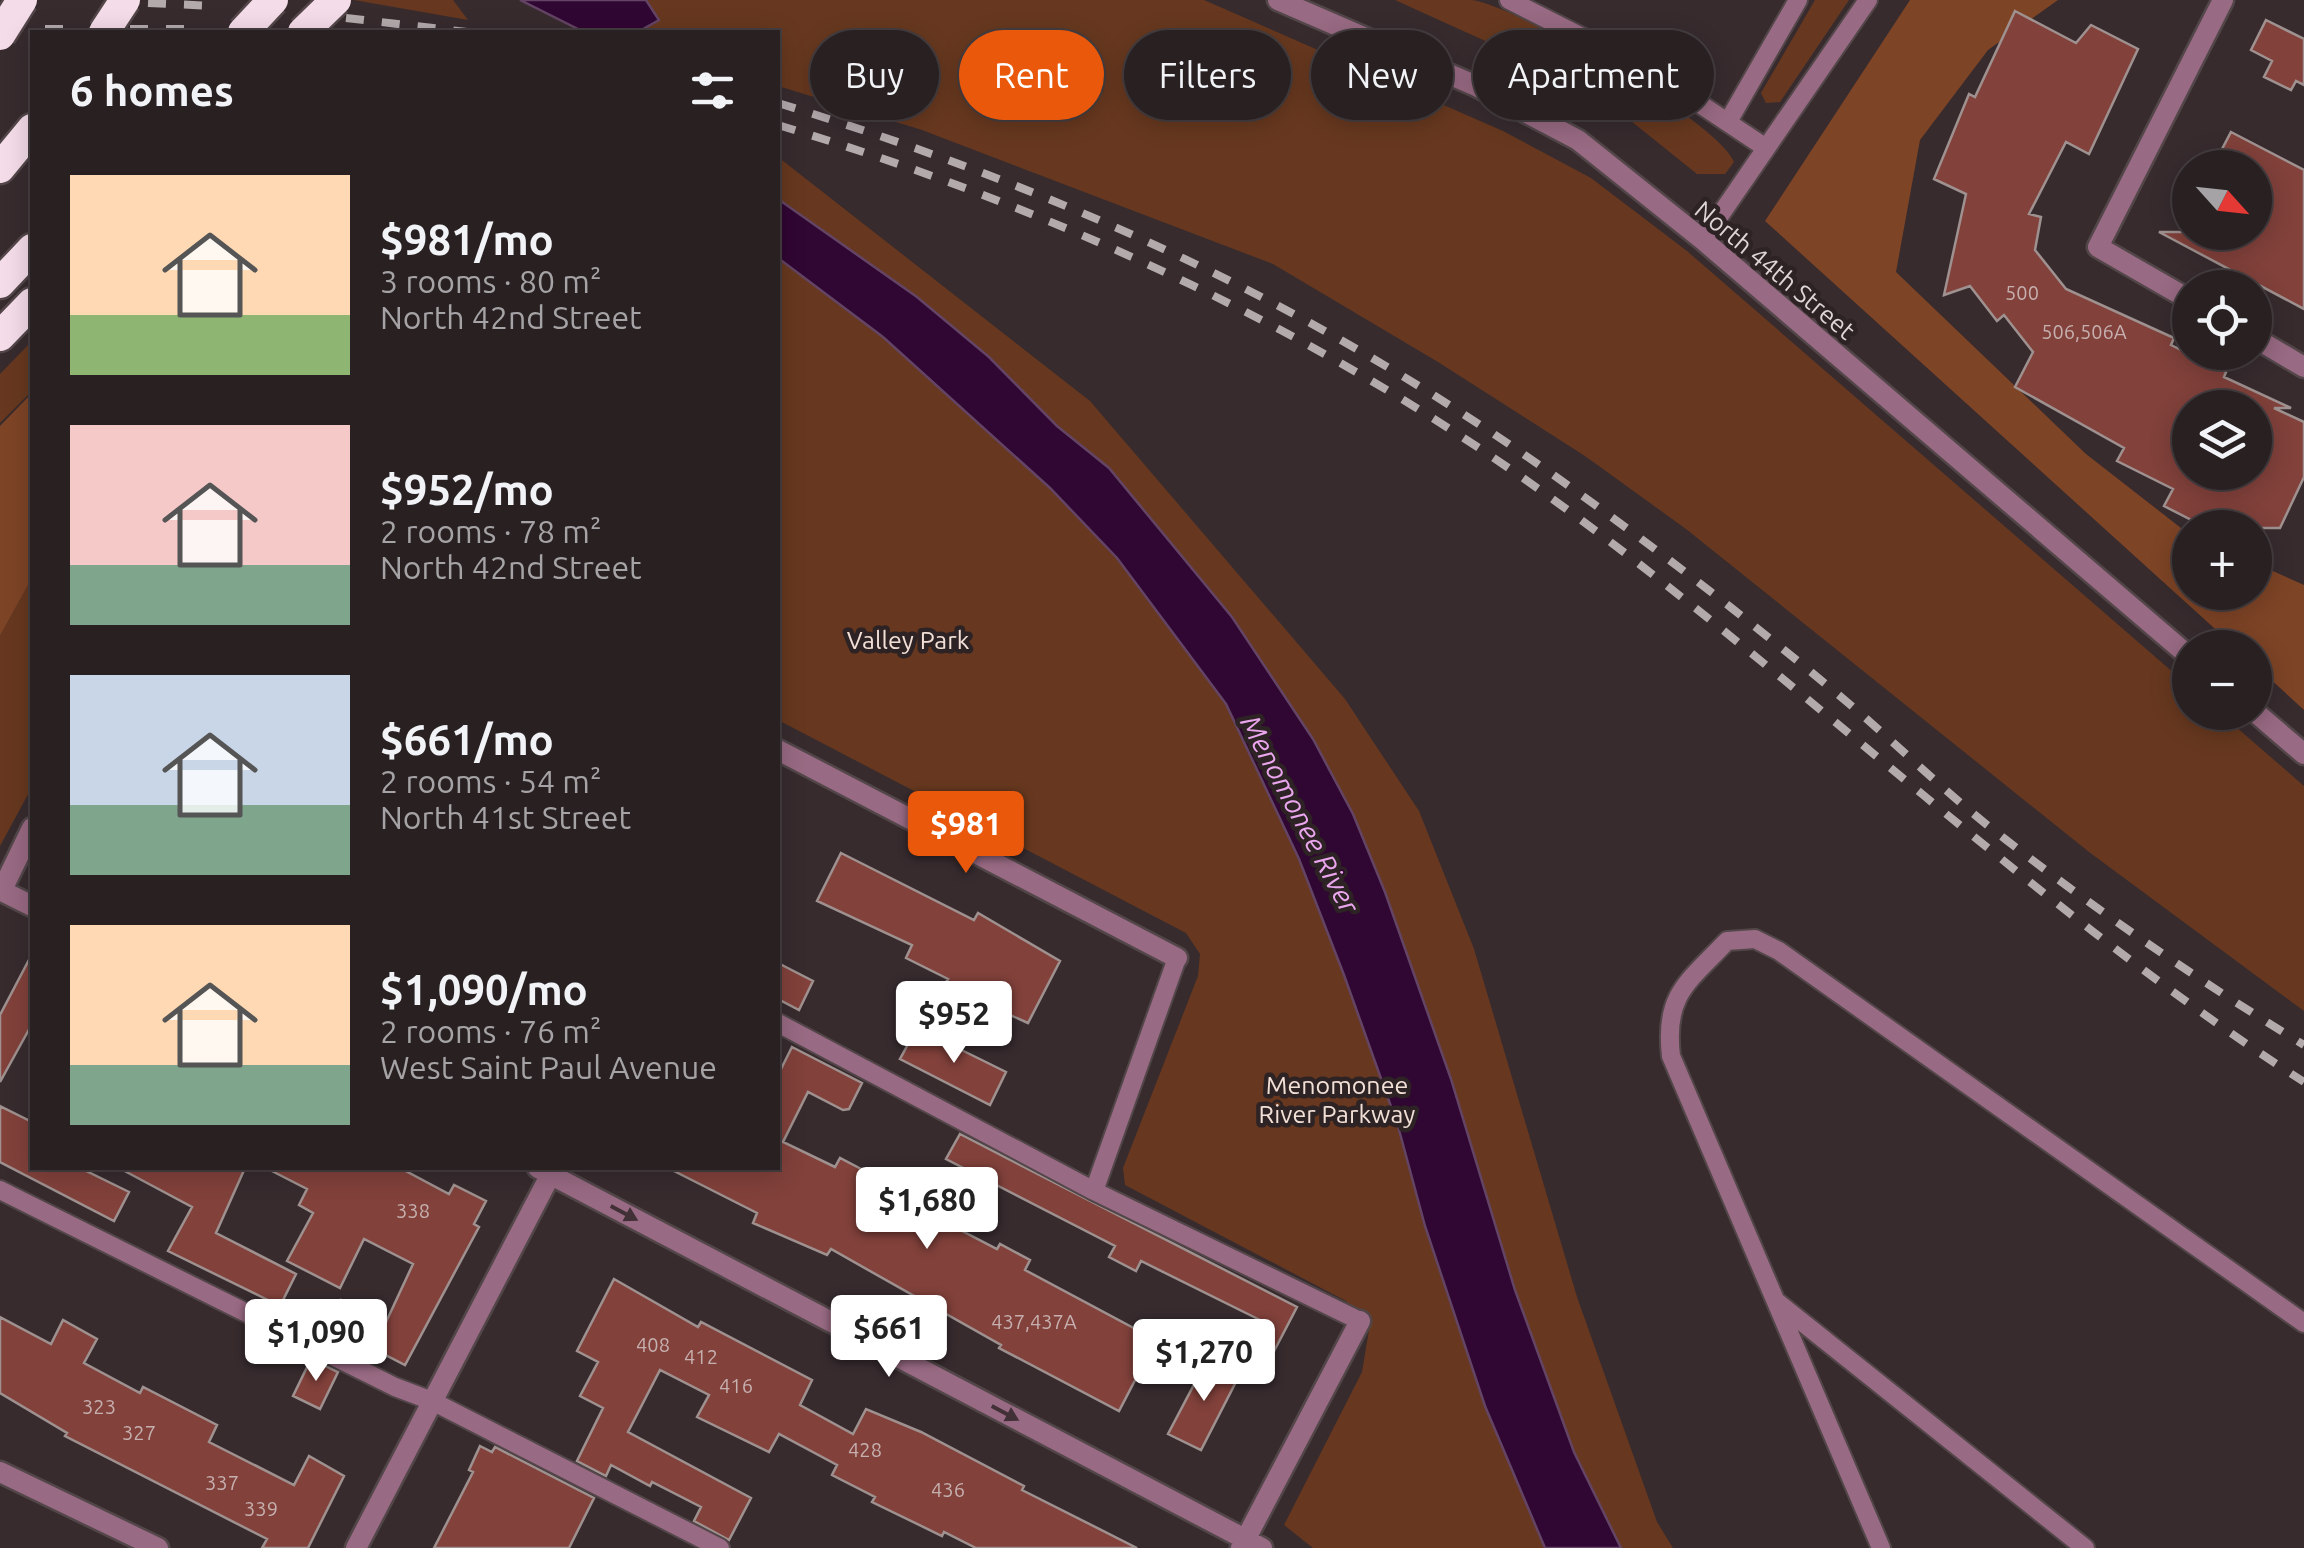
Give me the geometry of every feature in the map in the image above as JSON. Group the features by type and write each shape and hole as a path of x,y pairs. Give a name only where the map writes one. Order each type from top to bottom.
{"highway":[{"path":"0,35 22,0"},
{"path":"105,30 125,0"},
{"path":"227,30 247,0"},
{"path":"245,30 273,0"},
{"path":"305,30 336,0"},
{"path":"5,163 30,132"},
{"path":"0,282 30,252"},
{"path":"0,336 30,305"}],"street":[{"name":"North 44th Street","path":"1278,0 1524,108 1578,140 1703,240 2172,642"},
{"path":"2172,289 2098,246 2222,0"},
{"path":"2272,348 2304,367"},
{"path":"2272,727 2304,754"},
{"path":"780,751 1178,958"},
{"path":"30,832 1,890 30,905"},
{"path":"356,1548 547,1170 1250,1545 1360,1320"},
{"path":"0,1472 158,1548"}],"lane":[{"path":"1508,0 1654,74 1766,148"},
{"path":"1728,120 1798,0"},
{"path":"1703,240 1868,0"},
{"path":"1881,1548 1671,1056 1667,1026 1674,997 1726,941 1755,938 2304,1323"},
{"path":"1094,1191 1178,958"},
{"path":"780,1025 1094,1191 1360,1320"},
{"path":"0,1190 395,1387 432,1401 720,1548"},
{"path":"1774,1300 2085,1548"}],"green space":[{"path":"354,0 453,0 468,20"},
{"path":"646,0 1204,0 1272,30 1124,30 1124,120 1291,120 1291,38 1311,47 1311,120 1453,120 1453,109 1591,178 1687,251 2172,671 2172,730 2240,730 2304,786 2304,1011 2089,852 1686,529 1585,456 1438,362 1273,264 889,120 939,120 939,30 810,30 810,96 780,87 780,30 642,29 658,20"},
{"path":"1395,0 1472,0 1546,30 1473,30 1473,35"},
{"path":"1815,0 1849,0 1780,102 1766,103 1761,93"},
{"path":"1630,120 1692,120 1734,162 1725,174 1697,174"},
{"name":"Menomonee River Parkway","path":"780,159 1090,401 1345,699 1419,811 1474,949 1577,1297 1657,1522 1673,1548 1313,1548 1284,1525 1362,1372 1369,1330 1346,1301 1125,1185 1123,1168 1198,976 1200,954 1186,933 780,721"},
{"path":"30,343 30,393 0,423 0,374"},
{"path":"30,582 30,791 0,846 0,636"}],"shaded area":[{"path":"1910,0 2058,0 1988,50 1920,140 1896,272 2086,454 2172,521 2172,590 1765,221"},
{"path":"30,395 30,582 0,636 0,426"},
{"path":"2272,571 2304,585 2304,710 2272,681 2272,630 2216,630 2194,610 2272,610"}],"water":[{"path":"520,0 646,0 659,20 643,30 580,30"},
{"name":"Menomonee River","path":"780,200 917,297 989,357 1057,426 1109,468 1232,617 1313,739 1353,814 1385,892 1451,1079 1515,1290 1574,1452 1621,1548 1545,1548 1485,1406 1425,1226 1398,1126 1344,975 1299,859 1226,704 1117,558 1050,488 883,337 780,260"}],"building":[{"path":"2015,11 2076,43 2091,25 2138,49 2089,154 2066,142 2029,214 2041,217 2035,250 2066,289 2172,337 2172,370 2222,370 2226,372 2224,377 2252,390 2172,390 2172,488 2117,461 2124,448 2015,387 2033,352 2004,315 1997,321 1970,286 1944,295 1966,194 1934,179 1969,94 1975,97"},
{"path":"2266,20 2304,39 2304,85 2296,81 2291,90 2264,77 2272,61 2251,50"},
{"path":"2231,132 2266,150 2222,150"},
{"path":"2272,153 2304,170 2304,309 2272,292 2272,270 2231,270 2193,250 2272,250"},
{"path":"2272,399 2291,408 2274,408 2304,422 2304,477 2280,528 2272,528 2272,510 2172,510 2164,506 2172,490 2272,490"},
{"path":"841,853 974,920 978,913 1060,961 1028,1023 945,984 948,979 906,958 912,945 817,901"},
{"path":"30,958 30,1028 0,1082 0,1015"},
{"path":"780,964 813,981 799,1010 780,1000"},
{"path":"917,1028 1006,1072 990,1105 900,1059"},
{"path":"792,1047 862,1083 849,1109 843,1110 808,1092 783,1142 835,1167 840,1158 863,1170 860,1176 866,1181 997,1249 1000,1244 1030,1260 1025,1270 1156,1340 1119,1411 999,1348 1001,1345 831,1249 827,1255 753,1223 757,1213 672,1170 780,1170 780,1071"},
{"path":"0,1106 30,1121 30,1170 84,1170 129,1192 114,1221 0,1162"},
{"path":"960,1134 1297,1307 1259,1380 1240,1371 1262,1321 1141,1261 1136,1271 1109,1257 1115,1246 946,1159"},
{"path":"123,1170 244,1170 216,1233 296,1274 280,1306 168,1251 192,1207"},
{"path":"270,1170 404,1170 449,1194 454,1185 486,1201 474,1224 479,1227 405,1365 368,1346 366,1350 352,1343 349,1350 322,1337 341,1300 386,1322 413,1264 364,1239 340,1288 287,1261 313,1213 299,1205 307,1189"},
{"path":"614,1279 698,1327 701,1322 812,1380 800,1405 853,1434 866,1409 921,1432 1024,1486 1022,1490 1137,1548 976,1548 944,1532 942,1536 872,1502 875,1497 832,1475 837,1465 779,1434 769,1452 697,1417 709,1395 660,1370 628,1432 751,1498 729,1540 694,1521 701,1507 611,1465 606,1476 577,1461 603,1408 580,1396 598,1362 577,1351"},
{"path":"0,1317 51,1344 63,1320 97,1339 84,1363 140,1393 143,1387 217,1425 209,1442 294,1485 309,1456 344,1476 308,1548 262,1548 267,1539 65,1436 67,1433 0,1393"},
{"path":"1208,1358 1240,1374 1201,1450 1168,1434"},
{"path":"311,1359 338,1372 320,1409 293,1396"},
{"path":"480,1446 492,1452 495,1447 594,1498 569,1548 434,1548 473,1472 469,1470"}],"railway":[{"path":"148,3 215,6"},
{"path":"346,18 450,30"},
{"path":"45,29 63,29"},
{"path":"130,29 194,29"},
{"path":"780,104 982,173 1176,255 1363,353 1454,408 1584,497 1736,611 2041,867 2227,997 2304,1045"},
{"path":"780,126 978,193 1174,276 1362,375 1452,431 1637,562 2107,942 2304,1082"}],"park label":[{"name":"Valley Park","path":"908,640"}]}
